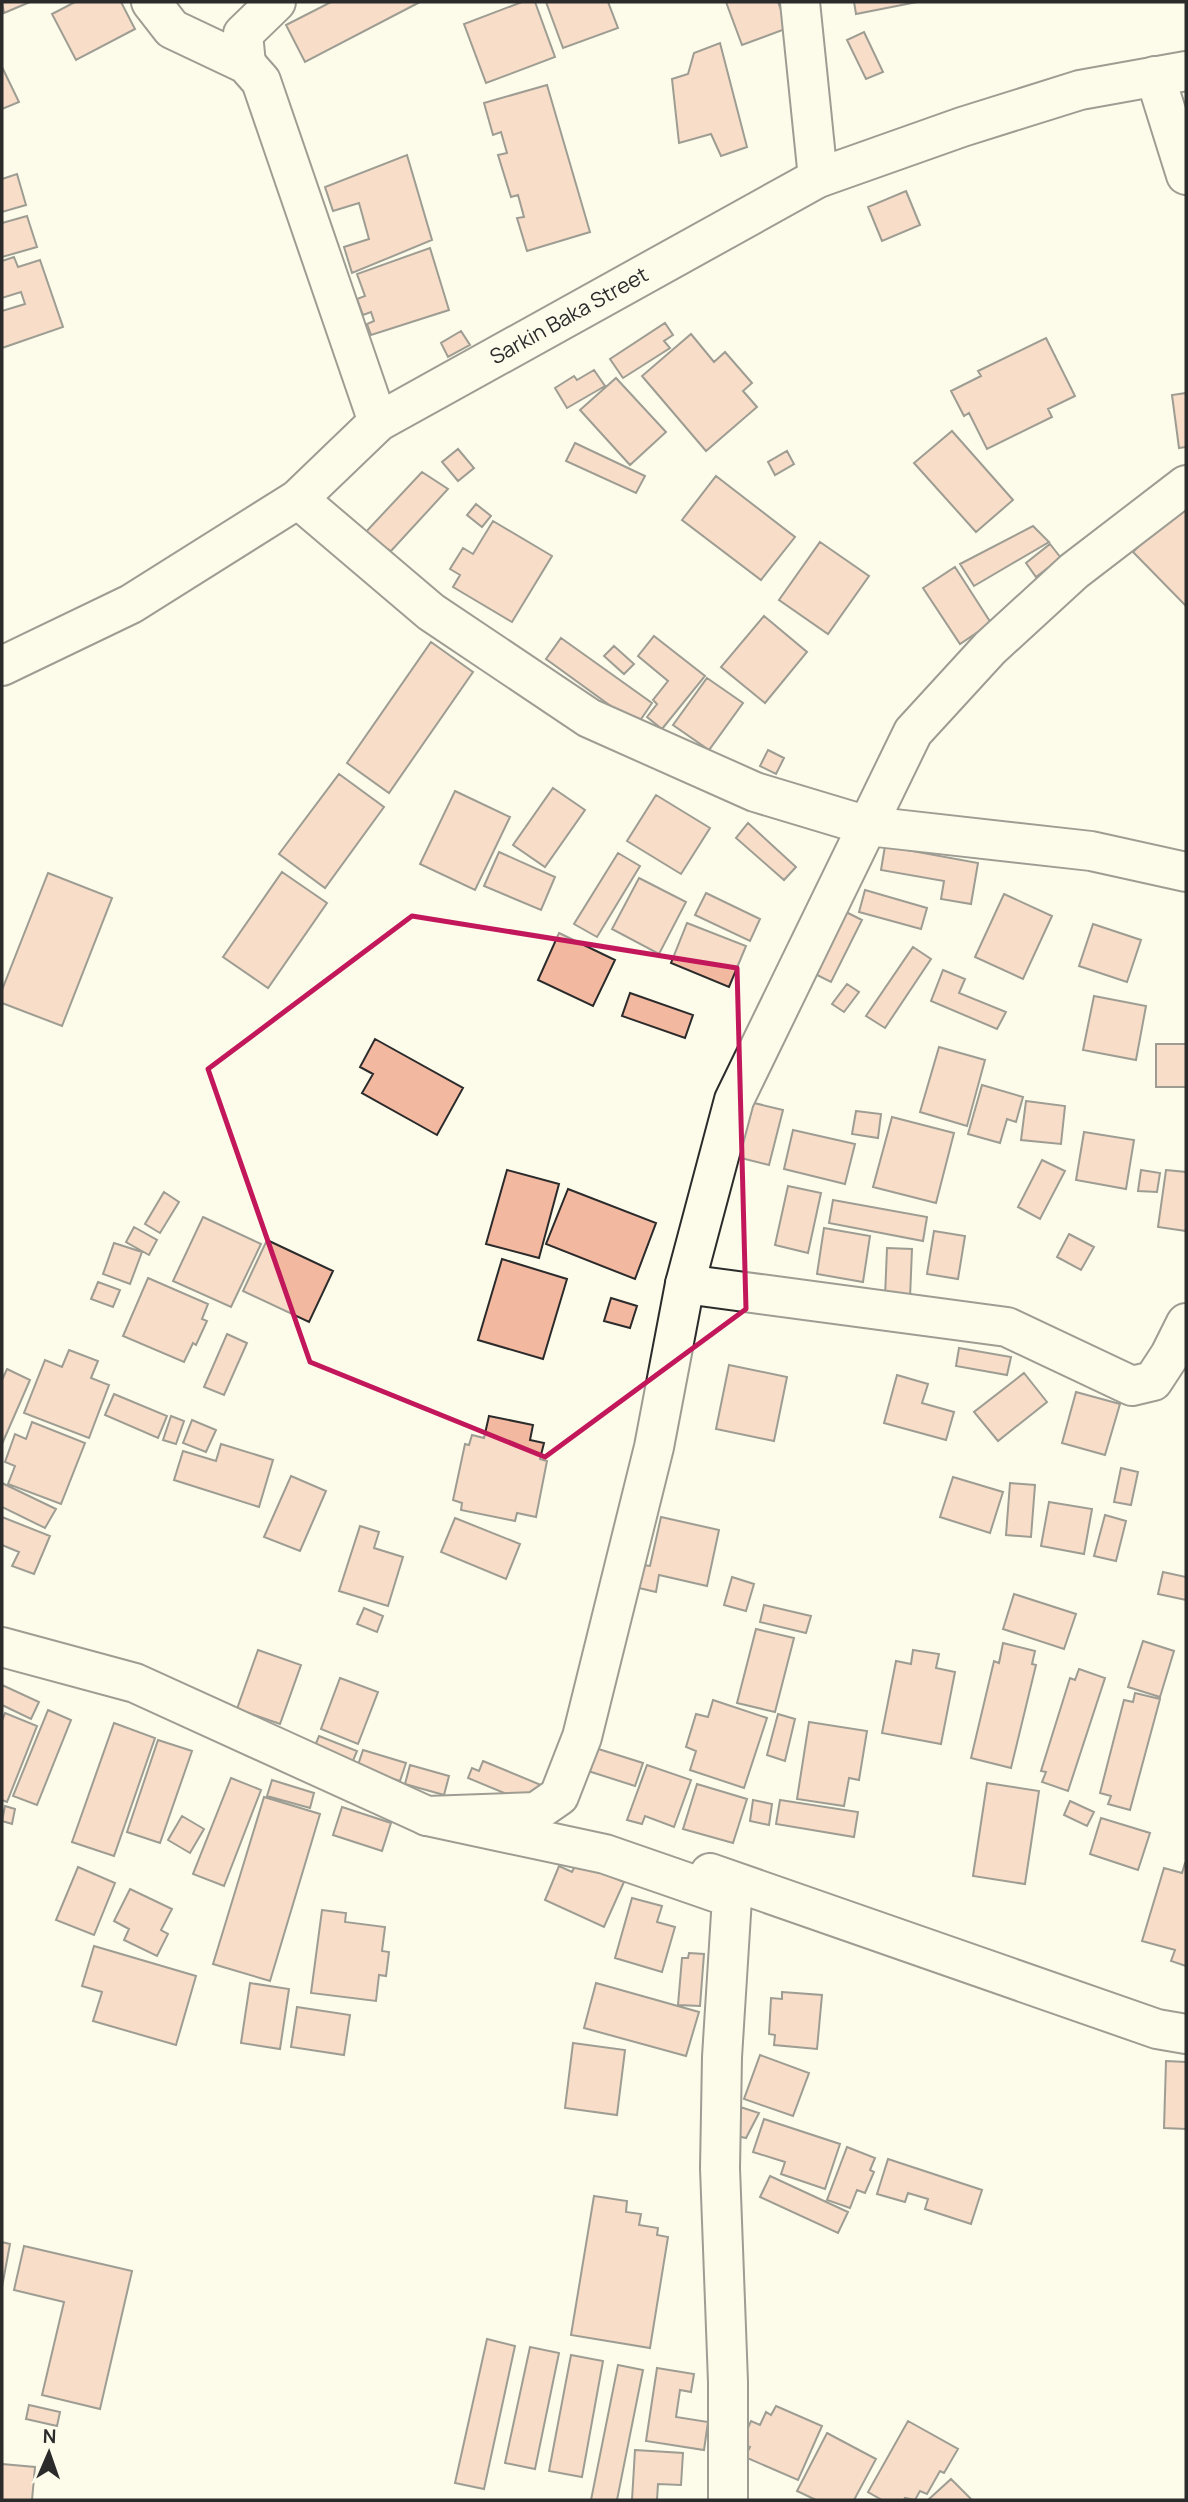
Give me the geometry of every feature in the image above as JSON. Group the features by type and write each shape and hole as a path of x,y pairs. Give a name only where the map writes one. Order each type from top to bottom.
{"street":[{"path":"151,2 172,29 246,64 261,81 378,422"},
{"path":"246,64 243,34 276,2"},
{"path":"800,2 818,177"},
{"path":"1171,74 1186,175"},
{"name":"Sarkin Baka Street","path":"2,666 131,604 298,499 378,422 818,177 1080,90 1171,74"},
{"path":"536,1812 559,1796 582,1737 654,1447 685,1284 734,1100 913,732 990,648 1074,571 1186,485"},
{"path":"298,499 431,612 589,719 755,792 868,826 1091,851 1186,872"},
{"path":"685,1284 1007,1327 1132,1386 1153,1381 1186,1324"},
{"path":"2,1647 135,1683 426,1816 605,1854 732,1898 722,2057 720,2168 728,2382 728,2500"},
{"path":"426,1816 536,1812 1157,2029 1186,2034"}],"highlighted area":[{"path":"412,916 737,968 746,1309 545,1457 310,1362 208,1069"}],"building":[{"path":"2,2 30,2 4,13"},
{"path":"75,2 121,2 135,29 76,60 52,14"},
{"path":"331,2 420,2 305,62 286,25"},
{"path":"522,2 535,2 555,57 486,83 464,24"},
{"path":"546,2 608,2 618,28 563,48"},
{"path":"726,2 778,2 788,28 742,45"},
{"path":"854,2 917,2 856,14"},
{"path":"864,32 883,72 866,79 847,40"},
{"path":"720,43 747,147 721,156 711,134 679,143 672,79 688,74 694,53"},
{"path":"2,67 19,102 2,109"},
{"path":"547,85 590,232 527,251 517,218 524,217 518,195 511,197 498,155 507,153 501,132 493,135 484,103"},
{"path":"407,155 432,240 352,273 344,247 369,239 359,203 333,211 325,187"},
{"path":"17,174 26,205 2,212 2,179"},
{"path":"906,191 920,225 882,241 868,207"},
{"path":"27,216 37,247 2,257 2,223"},
{"path":"430,248 449,310 371,335 367,324 374,321 371,312 363,315 357,299 365,296 357,274"},
{"path":"14,257 18,267 40,260 63,327 2,348 2,311 25,304 21,292 2,298 2,261"},
{"path":"665,323 673,335 664,341 670,348 623,378 610,359"},
{"path":"461,331 470,345 448,357 441,343"},
{"path":"691,334 714,362 725,352 752,383 743,391 757,407 706,451 642,376"},
{"path":"1046,338 1075,396 1048,409 1052,417 987,449 969,413 964,416 951,391 981,376 978,371"},
{"path":"594,370 605,386 567,408 555,388 574,376 577,380"},
{"path":"616,378 666,432 630,465 580,410"},
{"path":"1186,393 1186,447 1179,448 1172,395"},
{"path":"952,431 1013,500 976,532 914,463"},
{"path":"575,443 645,476 636,493 566,461"},
{"path":"458,449 474,468 458,481 442,462"},
{"path":"787,451 794,464 775,475 768,462"},
{"path":"422,472 448,489 391,551 363,535"},
{"path":"716,476 795,537 761,580 682,520"},
{"path":"1182,503 1186,507 1186,606 1133,552"},
{"path":"476,504 491,516 482,527 467,515"},
{"path":"493,521 552,556 512,622 453,587 460,575 450,569 463,548 473,554"},
{"path":"1033,526 1049,542 974,586 960,564"},
{"path":"820,542 869,576 828,634 779,600"},
{"path":"1050,544 1061,558 1036,577 1026,563"},
{"path":"955,567 991,623 960,644 923,588"},
{"path":"764,616 807,652 765,703 721,667"},
{"path":"654,636 705,676 662,729 647,717 657,704 653,700 668,681 638,656"},
{"path":"561,638 652,703 637,725 546,659"},
{"path":"431,642 473,672 389,793 347,763"},
{"path":"614,646 634,664 624,674 604,656"},
{"path":"707,678 743,703 709,750 673,725"},
{"path":"768,750 784,758 776,774 760,766"},
{"path":"339,774 384,807 325,888 279,854"},
{"path":"553,788 585,810 545,867 513,845"},
{"path":"455,791 510,817 475,890 420,864"},
{"path":"656,795 710,828 681,874 627,841"},
{"path":"748,823 796,867 784,880 736,838"},
{"path":"885,846 978,863 971,904 941,899 944,881 881,870"},
{"path":"499,852 555,877 541,910 484,886"},
{"path":"618,853 640,866 597,937 574,924"},
{"path":"282,872 327,903 268,988 223,957"},
{"path":"48,873 112,898 62,1026 2,1003 2,990"},
{"path":"639,878 686,902 659,954 612,929"},
{"path":"865,890 927,908 921,929 859,912"},
{"path":"706,893 760,919 750,941 695,915"},
{"path":"1004,894 1052,916 1023,979 975,957"},
{"path":"844,911 862,920 831,982 813,973"},
{"path":"687,923 746,946 729,987 671,963"},
{"path":"1093,924 1141,940 1127,982 1079,966"},
{"path":"559,933 615,960 593,1006 538,980"},
{"path":"913,947 931,959 885,1028 866,1016"},
{"path":"943,970 965,979 959,993 1006,1012 997,1029 931,1001"},
{"path":"847,984 859,992 844,1012 832,1004"},
{"path":"630,993 693,1015 685,1038 622,1016"},
{"path":"1094,996 1146,1006 1136,1060 1083,1050"},
{"path":"375,1039 463,1088 437,1135 362,1093 373,1074 360,1067"},
{"path":"1156,1044 1186,1044 1186,1087 1156,1087"},
{"path":"939,1047 985,1060 967,1126 920,1112"},
{"path":"982,1085 1023,1097 1016,1122 1007,1119 1000,1143 968,1134"},
{"path":"1026,1101 1065,1106 1061,1144 1021,1140"},
{"path":"750,1102 783,1110 769,1165 737,1157"},
{"path":"856,1111 881,1114 878,1138 852,1134"},
{"path":"892,1117 954,1133 936,1203 873,1187"},
{"path":"793,1130 855,1144 845,1184 784,1169"},
{"path":"1084,1132 1134,1140 1126,1189 1076,1180"},
{"path":"1042,1160 1065,1171 1040,1219 1018,1207"},
{"path":"507,1170 559,1184 539,1258 486,1244"},
{"path":"1141,1170 1160,1173 1157,1192 1138,1191"},
{"path":"1166,1170 1186,1172 1186,1231 1158,1227"},
{"path":"788,1186 821,1193 808,1253 775,1245"},
{"path":"568,1189 656,1223 635,1279 546,1244"},
{"path":"164,1192 179,1202 160,1233 145,1224"},
{"path":"833,1200 927,1217 923,1241 829,1223"},
{"path":"203,1217 261,1244 231,1307 173,1281"},
{"path":"134,1227 157,1240 149,1255 126,1242"},
{"path":"824,1228 870,1236 863,1282 817,1274"},
{"path":"934,1231 965,1236 958,1279 927,1274"},
{"path":"1069,1234 1094,1247 1081,1270 1057,1257"},
{"path":"267,1240 333,1271 309,1322 243,1291"},
{"path":"114,1243 142,1252 130,1284 103,1274"},
{"path":"887,1248 912,1249 910,1298 885,1297"},
{"path":"502,1259 567,1279 543,1359 478,1340"},
{"path":"148,1278 208,1304 202,1319 207,1321 196,1345 193,1343 184,1362 123,1336"},
{"path":"98,1282 120,1290 113,1307 91,1299"},
{"path":"611,1298 637,1306 630,1328 604,1321"},
{"path":"227,1334 247,1343 224,1395 204,1387"},
{"path":"959,1348 1011,1357 1007,1375 956,1366"},
{"path":"69,1350 98,1361 91,1378 109,1385 89,1438 24,1413 45,1360 62,1367"},
{"path":"729,1365 787,1377 774,1441 716,1429"},
{"path":"7,1369 30,1380 2,1444 2,1380"},
{"path":"1024,1373 1047,1402 998,1441 974,1412"},
{"path":"897,1375 928,1384 922,1403 954,1412 946,1440 884,1423"},
{"path":"1076,1392 1120,1404 1105,1455 1062,1443"},
{"path":"114,1394 167,1416 158,1438 105,1415"},
{"path":"171,1416 184,1421 176,1444 163,1440"},
{"path":"489,1416 533,1425 530,1440 544,1443 540,1459 547,1461 536,1517 517,1513 515,1521 461,1510 462,1503 453,1500 465,1444 469,1445 472,1435 484,1438"},
{"path":"192,1420 216,1430 206,1452 183,1443"},
{"path":"32,1422 85,1443 61,1504 8,1484 15,1466 5,1462 15,1434 26,1439"},
{"path":"221,1444 273,1460 259,1507 174,1480 183,1451 216,1461"},
{"path":"1121,1468 1138,1472 1131,1505 1114,1502"},
{"path":"291,1476 326,1491 300,1551 264,1537"},
{"path":"953,1477 1003,1492 990,1533 940,1517"},
{"path":"2,1483 56,1509 45,1528 2,1507"},
{"path":"1010,1483 1035,1485 1031,1537 1006,1535"},
{"path":"1049,1502 1092,1509 1084,1554 1041,1546"},
{"path":"1105,1515 1126,1521 1116,1561 1094,1556"},
{"path":"2,1517 50,1536 34,1574 12,1566 19,1552 2,1545"},
{"path":"661,1517 719,1530 707,1586 659,1575 656,1592 639,1588 643,1565 650,1566"},
{"path":"455,1518 520,1544 506,1579 441,1552"},
{"path":"360,1526 379,1532 374,1548 403,1557 388,1606 339,1591"},
{"path":"1163,1572 1186,1577 1186,1600 1158,1594"},
{"path":"732,1577 754,1584 746,1611 724,1605"},
{"path":"1014,1594 1076,1614 1064,1649 1003,1629"},
{"path":"764,1605 811,1616 806,1633 760,1622"},
{"path":"364,1608 383,1616 377,1632 357,1624"},
{"path":"756,1629 794,1638 775,1712 737,1703"},
{"path":"1143,1641 1174,1651 1160,1697 1128,1687"},
{"path":"1003,1643 1035,1651 1032,1664 1036,1665 1011,1768 971,1758 994,1661 999,1663"},
{"path":"258,1650 301,1665 280,1724 237,1709"},
{"path":"913,1650 939,1654 936,1668 955,1672 941,1744 882,1733 896,1661 911,1664"},
{"path":"1079,1669 1105,1678 1068,1791 1042,1782 1046,1772 1041,1771 1070,1678 1075,1680"},
{"path":"340,1678 378,1692 358,1744 321,1729"},
{"path":"2,1685 39,1702 31,1719 2,1705"},
{"path":"1135,1693 1160,1699 1130,1810 1108,1804 1111,1796 1100,1793 1124,1700 1133,1702"},
{"path":"713,1700 767,1718 744,1788 690,1770 696,1751 686,1747 696,1714 708,1717"},
{"path":"48,1710 71,1720 37,1805 13,1796"},
{"path":"5,1713 37,1726 7,1802 2,1800 2,1721"},
{"path":"778,1714 795,1719 785,1761 767,1755"},
{"path":"809,1722 867,1731 859,1780 849,1778 844,1806 797,1799"},
{"path":"114,1723 155,1738 114,1856 72,1842"},
{"path":"319,1736 357,1751 350,1768 312,1753"},
{"path":"158,1740 192,1751 160,1843 127,1832"},
{"path":"592,1747 643,1763 635,1786 585,1770"},
{"path":"363,1750 406,1763 400,1781 357,1768"},
{"path":"483,1761 541,1785 533,1805 468,1778 472,1768 479,1771"},
{"path":"410,1765 449,1776 444,1795 405,1784"},
{"path":"647,1765 691,1780 674,1827 645,1816 642,1824 627,1820"},
{"path":"231,1778 261,1790 224,1886 193,1874"},
{"path":"272,1780 314,1793 310,1808 267,1796"},
{"path":"987,1783 1039,1791 1025,1884 973,1876"},
{"path":"697,1784 747,1799 733,1843 683,1829"},
{"path":"264,1797 320,1814 270,1981 213,1964"},
{"path":"753,1800 772,1804 769,1825 750,1821"},
{"path":"780,1800 858,1812 854,1837 776,1824"},
{"path":"1070,1801 1094,1812 1087,1826 1064,1815"},
{"path":"5,1806 15,1809 12,1824 2,1821"},
{"path":"342,1807 391,1823 382,1851 333,1835"},
{"path":"182,1816 204,1829 190,1853 168,1840"},
{"path":"1101,1818 1150,1833 1138,1870 1090,1854"},
{"path":"577,1862 624,1882 604,1927 545,1900 559,1866 572,1872"},
{"path":"1185,1863 1186,1966 1171,1961 1175,1950 1142,1941 1164,1868 1182,1873"},
{"path":"78,1867 115,1883 94,1935 56,1920"},
{"path":"130,1889 172,1909 161,1930 168,1934 157,1956 124,1940 129,1929 114,1921"},
{"path":"632,1898 662,1906 657,1922 675,1927 662,1972 615,1958"},
{"path":"322,1910 346,1913 345,1922 385,1927 382,1951 389,1952 386,1976 379,1975 376,2001 311,1993"},
{"path":"94,1946 196,1976 176,2045 93,2021 102,1992 82,1986"},
{"path":"689,1953 704,1954 700,2006 678,2005 682,1958 688,1958"},
{"path":"250,1983 289,1989 280,2049 241,2043"},
{"path":"596,1983 699,2012 686,2056 584,2028"},
{"path":"782,1992 822,1995 817,2049 774,2045 775,2035 769,2034 771,1998 782,1999"},
{"path":"297,2007 350,2015 344,2055 291,2047"},
{"path":"573,2043 625,2050 617,2115 565,2108"},
{"path":"760,2055 809,2073 793,2116 744,2099"},
{"path":"1166,2061 1186,2062 1186,2129 1164,2128"},
{"path":"734,2105 759,2113 746,2138 736,2136"},
{"path":"764,2119 840,2144 825,2189 781,2174 785,2162 753,2152"},
{"path":"847,2147 875,2158 870,2170 874,2172 865,2193 857,2190 850,2208 827,2200"},
{"path":"888,2159 982,2190 971,2224 925,2209 928,2199 908,2193 905,2202 877,2194"},
{"path":"770,2176 848,2212 838,2233 760,2197"},
{"path":"594,2196 627,2201 626,2212 641,2214 639,2225 658,2228 657,2235 668,2237 650,2348 571,2335"},
{"path":"2,2242 10,2244 2,2287"},
{"path":"24,2246 132,2271 100,2409 42,2395 64,2302 14,2290"},
{"path":"487,2339 515,2346 484,2489 455,2483"},
{"path":"530,2347 559,2353 535,2469 505,2463"},
{"path":"571,2355 603,2361 582,2477 549,2471"},
{"path":"618,2365 643,2370 617,2500 591,2500"},
{"path":"657,2368 694,2374 691,2392 680,2390 676,2417 708,2422 704,2450 646,2441"},
{"path":"29,2405 60,2412 57,2426 26,2419"},
{"path":"776,2406 822,2426 798,2480 745,2457 750,2447 741,2443 751,2421 760,2425 766,2412 771,2415"},
{"path":"908,2421 958,2449 944,2473 940,2471 927,2494 920,2491 915,2500 882,2500 868,2492"},
{"path":"827,2433 876,2459 854,2500 816,2500 797,2491"},
{"path":"635,2450 683,2453 681,2485 658,2484 657,2500 632,2500"},
{"path":"2,2464 35,2467 32,2500 2,2500"},
{"path":"951,2479 972,2500 928,2500"}]}
